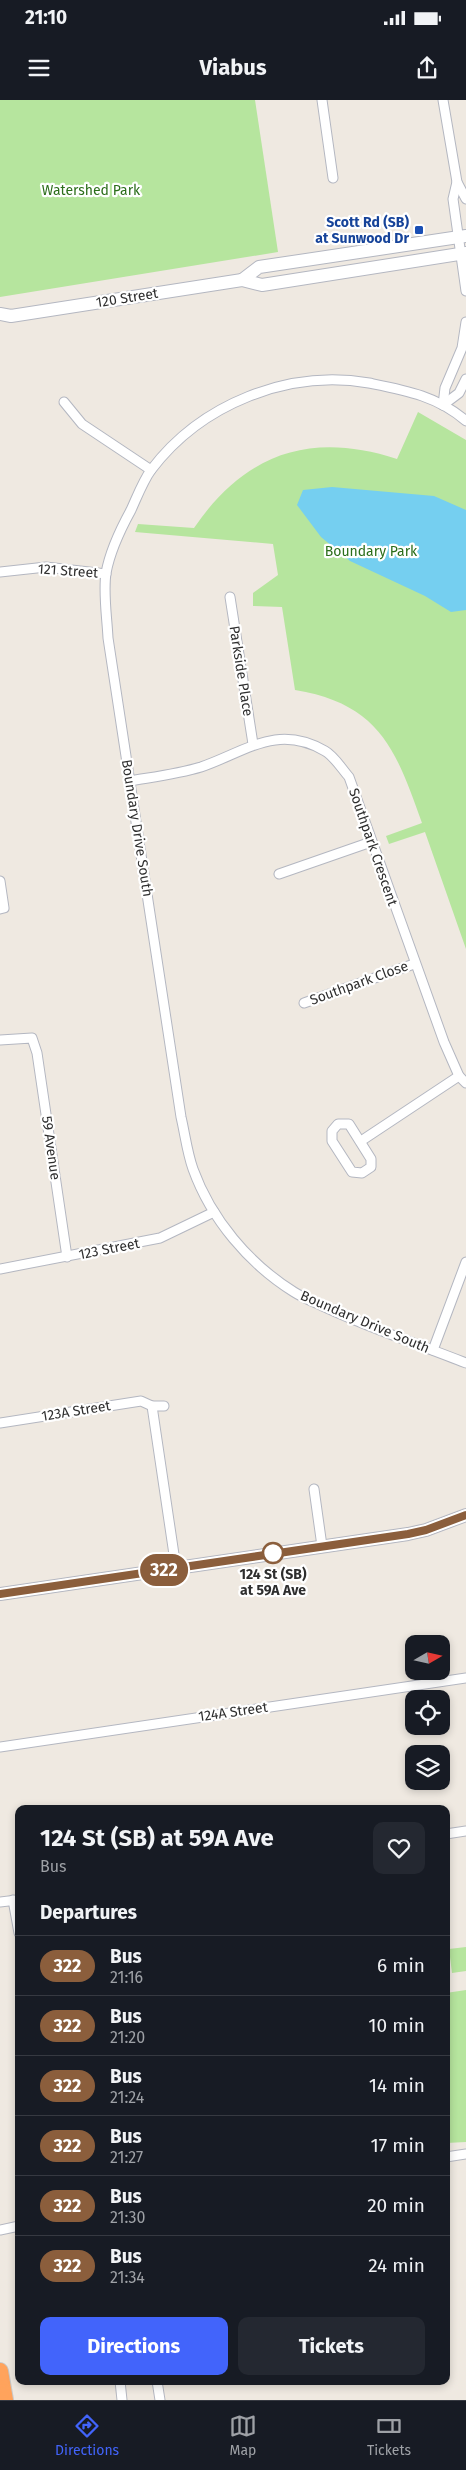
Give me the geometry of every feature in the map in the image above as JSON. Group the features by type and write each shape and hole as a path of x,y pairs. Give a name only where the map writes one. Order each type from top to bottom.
{"highway":[{"path":"0,2371 4,2400"}],"main road":[{"name":"120 Street","path":"242,280 260,267 462,236"},
{"name":"120 Street","path":"4,318 242,280 262,285 464,254"},
{"path":"0,1594 408,1534 426,1530 466,1515"}],"street":[{"path":"322,100 333,178"},
{"path":"443,100 457,182 466,199"},
{"path":"457,182 453,199 462,236 466,291"},
{"path":"443,405 445,388 462,348 466,322"},
{"path":"443,405 459,392 466,379"},
{"name":"Boundary Drive South","path":"466,421 443,405 417,393 354,381 313,380 272,387 232,403 188,431 151,470 117,536 106,574 108,638 181,1117 192,1168 214,1212 246,1253 275,1279 296,1293 349,1318 466,1363"},
{"path":"64,402 82,424 151,470"},
{"name":"121 Street","path":"0,572 46,567 106,574"},
{"name":"Parkside Place","path":"230,597 253,744"},
{"name":"Southpark Crescent","path":"130,781 203,766 253,744 282,740 300,741 326,752 349,777 414,964 459,1076 466,1083"},
{"path":"280,874 371,842"},
{"path":"0,881 2,908"},
{"name":"Southpark Close","path":"304,1003 414,964"},
{"name":"59 Avenue","path":"0,1040 32,1038 37,1053 67,1257"},
{"path":"361,1141 459,1076"},
{"path":"338,1124 349,1124 361,1141 371,1159 371,1167 362,1173 352,1172 332,1141 332,1131 338,1124"},
{"name":"123 Street","path":"0,1270 160,1238 214,1212"},
{"path":"433,1350 466,1262"},
{"name":"123A Street","path":"0,1423 140,1401 152,1406"},
{"path":"164,1406 152,1406 176,1568"},
{"path":"314,1489 322,1546"},
{"name":"124A Street","path":"0,1747 466,1678"},
{"path":"450,1833 466,1831"},
{"path":"0,1902 15,1900"},
{"path":"450,2156 466,2154"},
{"path":"0,2230 15,2227"},
{"path":"120,2385 122,2400"},
{"path":"158,2385 160,2400"}],"green space":[{"name":"Watershed Park","path":"0,100 255,100 278,252 0,297"},
{"name":"Boundary Park","path":"418,412 466,440 466,949 425,832 389,844 386,836 422,823 413,797 393,753 381,734 366,719 347,706 324,697 295,690 282,607 253,606 253,593 278,575 273,544 135,532 138,524 194,528 214,502 235,482 258,466 282,455 308,449 336,447 366,451 397,459"},
{"path":"466,1947 466,1971 452,1973 450,1949"},
{"path":"466,1990 466,2142 450,2143 450,1992"}],"water":[{"path":"332,487 434,496 466,510 466,610 451,612 425,596 350,561 321,537 297,505 303,490"}],"bus line":[{"name":"322","path":"0,1594 408,1534 426,1530 466,1515"}],"place":[{"name":"Scott Rd (SB) at Sunwood Dr","path":"419,230"},
{"name":"124 St (SB) at 59A Ave","path":"273,1553"}]}
